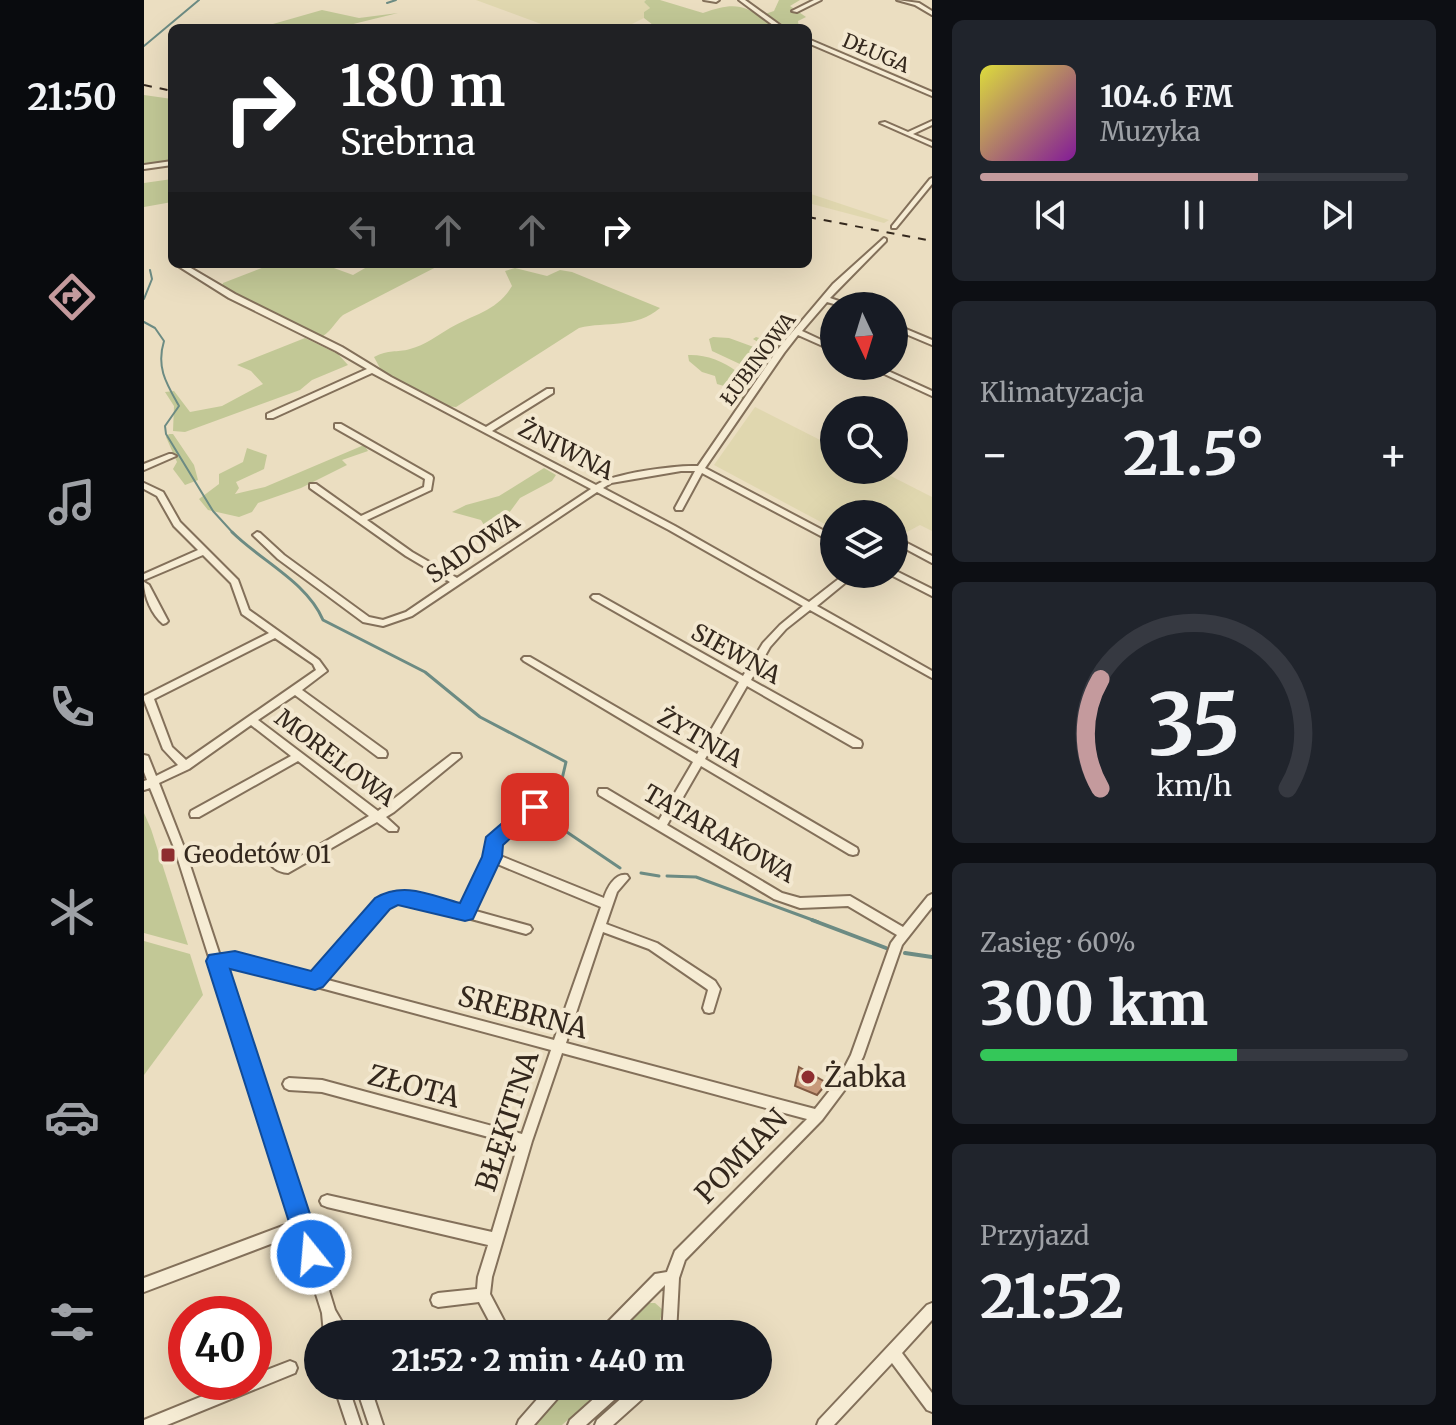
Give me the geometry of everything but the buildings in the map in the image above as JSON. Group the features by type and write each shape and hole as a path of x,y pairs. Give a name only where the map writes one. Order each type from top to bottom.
{"street":[{"path":"707,0 716,0"},
{"path":"742,0 775,24"},
{"path":"795,11 818,0"},
{"path":"900,0 918,2 932,13"},
{"name":"DŁUGA","path":"812,42 932,94"},
{"path":"812,46 816,44"},
{"path":"883,123 932,144"},
{"path":"908,134 932,123"},
{"path":"144,167 168,164"},
{"path":"894,227 932,180"},
{"name":"ŁUBINOWA","path":"832,292 884,240"},
{"name":"ŻNIWNA","path":"186,268 232,296 339,349 372,370 596,488 932,675"},
{"name":"ŁUBINOWA","path":"679,508 700,469 797,332 820,305"},
{"path":"797,332 820,343"},
{"path":"908,332 932,343"},
{"path":"270,416 372,370"},
{"path":"902,380 932,394"},
{"path":"486,431 550,391"},
{"path":"338,426 429,478 428,488 361,519"},
{"path":"144,467 172,456"},
{"name":"SADOWA","path":"257,535 281,557 366,620 383,623 396,620 435,599 612,480 681,468 700,469"},
{"path":"700,469 820,533"},
{"path":"144,486 160,494 177,524 235,582 245,612 321,668 320,674 252,721 185,766 149,784"},
{"path":"313,486 409,554 457,582"},
{"path":"908,547 932,560"},
{"path":"144,577 202,552"},
{"path":"908,580 932,593"},
{"path":"144,585 163,621"},
{"path":"661,826 774,635 834,588"},
{"name":"SIEWNA","path":"596,597 857,744"},
{"path":"185,766 168,749 148,698 275,634"},
{"name":"ŻYTNIA","path":"527,659 853,851"},
{"path":"296,691 382,754"},
{"name":"MORELOWA","path":"252,721 393,828"},
{"path":"195,814 299,756"},
{"path":"271,857 281,868 288,869 377,816 456,757"},
{"path":"144,759 149,784 216,961 330,1320"},
{"name":"TATARAKOWA","path":"603,792 778,896 800,903 850,901 904,933"},
{"path":"465,913 492,857 491,846 535,807"},
{"path":"492,857 608,905"},
{"name":"BŁĘKITNA","path":"483,1295 526,1141 612,890 623,878"},
{"path":"315,981 383,903 395,896 409,897 526,929"},
{"name":"POMIAN","path":"670,1320 672,1278 680,1256 818,1116 842,1084 857,1057 904,933 932,899"},
{"path":"600,926 653,946 711,985 714,989 709,1008"},
{"name":"SREBRNA","path":"216,961 235,960 818,1116"},
{"name":"ZŁOTA","path":"289,1084 322,1086 526,1141"},
{"path":"327,1201 496,1240"},
{"path":"144,1285 302,1225"},
{"name":"POMIAN","path":"620,1320 660,1279 672,1278"},
{"path":"438,1300 483,1295 496,1320"},
{"path":"824,1425 932,1310"},
{"path":"329,1313 333,1320"},
{"path":"892,1352 932,1405"},
{"path":"149,1425 290,1368"},
{"path":"346,1400 354,1425"},
{"path":"368,1400 376,1425"},
{"path":"524,1425 542,1400"},
{"path":"575,1425 603,1400"},
{"path":"602,1425 630,1400"}],"shaded area":[{"path":"476,0 646,0 644,2 650,8 644,12 644,18 632,24 541,24"},
{"path":"812,194 889,220 884,223 812,204"},
{"path":"755,407 820,440 820,484 906,484 932,497 932,531 920,525 908,531 908,500 820,500 820,522 714,465"}],"green space":[{"path":"660,0 703,13 725,7 742,7 771,24 652,24 644,18 644,12 650,8 644,2"},
{"path":"779,0 800,0 790,6 806,17 798,21 798,24 779,24 765,14 774,11"},
{"path":"322,10 359,18 398,13 353,24 273,24"},
{"path":"144,95 168,98 168,162 144,166"},
{"path":"168,180 168,203 144,207 144,183"},
{"path":"262,268 334,268 353,275 365,268 434,268 343,315 319,338 222,287 223,283"},
{"path":"515,268 547,276 560,270 572,272 660,308 631,322 579,328 456,407 446,406 381,370 374,357 421,345 499,301 512,286 505,271"},
{"path":"756,337 781,345 761,371 754,374 712,351 709,339 729,338 765,351 770,350 753,339"},
{"path":"305,338 338,354 348,365 312,380 300,390 185,432 173,431 174,406 165,392 174,391 190,412 222,406 263,384 251,371 237,365"},
{"path":"688,355 707,357 726,364 736,371 730,376 750,381 750,389 740,402 721,399 719,395 725,390 724,386 717,384 715,376 702,372 689,361"},
{"path":"173,434 194,465 198,480 185,485 173,469 177,462 166,437"},
{"path":"364,445 368,451 342,460 347,465 301,488 258,503 252,512 239,517 208,510 199,499 219,484 219,474 243,462 247,448 267,455 264,469 236,482 239,488 235,494 265,487"},
{"path":"544,468 556,475 552,481 520,498 498,528 487,530 481,520 452,512 499,496"},
{"path":"144,813 151,829 188,945 144,933"},
{"path":"144,941 190,954 203,995 144,1075"},
{"path":"644,1303 655,1303 663,1310 660,1320 627,1320"},
{"path":"554,1400 591,1400 562,1425 532,1425"}],"waterway":[{"path":"170,24 199,0"},
{"path":"387,3 396,0"},
{"path":"144,46 168,26"},
{"path":"144,299 152,279 150,270"},
{"path":"144,322 155,328 164,341 162,367 179,406 165,426 166,434 213,511 233,533"},
{"path":"233,533 295,583 316,606 323,620 425,672 480,717 566,762 552,822 620,868"},
{"path":"641,873 659,876"},
{"path":"667,876 696,877 818,922"},
{"path":"812,920 886,948"},
{"path":"905,953 932,957"}],"railway":[{"path":"144,85 168,90"},
{"path":"812,218 932,241"}],"place":[{"name":"Geodetów 01","path":"168,855"},
{"name":"Żabka","path":"808,1077"}],"route":[{"path":"311,1254 216,961 235,960 315,981 383,903 395,896 465,913 492,857 493,842 535,807"}]}
